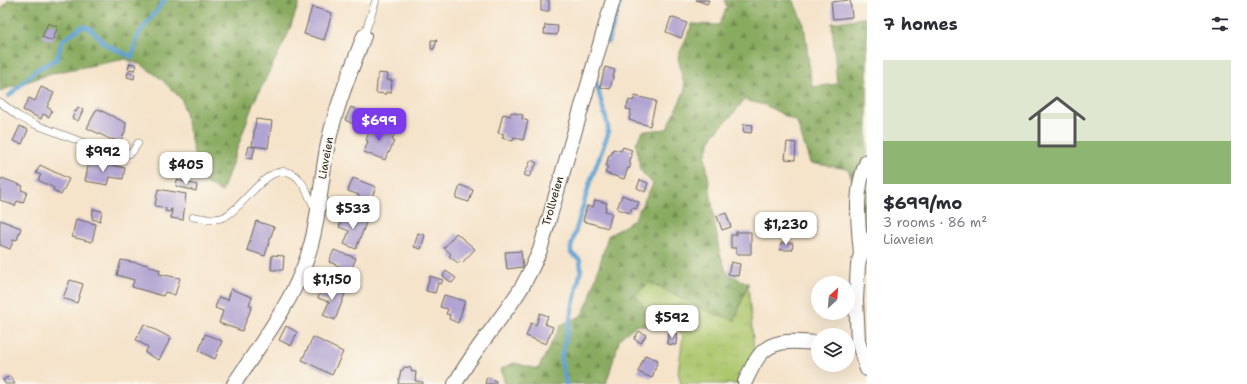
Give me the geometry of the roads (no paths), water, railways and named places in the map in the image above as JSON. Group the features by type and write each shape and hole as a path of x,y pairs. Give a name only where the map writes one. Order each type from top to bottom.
{"street":[{"name":"Trollveien","path":"455,384 486,336 516,296 533,267 540,250 613,0"},
{"name":"Liaveien","path":"234,384 273,325 298,281 307,258 318,211 329,140 337,106 364,36"},
{"path":"861,254 858,199 861,179 867,161"},
{"path":"854,328 858,265 867,240"},
{"path":"745,383 759,356 769,347 782,342 811,343"},
{"path":"855,346 867,369"}],"lane":[{"path":"364,36 376,0"},
{"path":"0,102 18,116 34,124 106,151 129,154 134,151 138,143"},
{"path":"193,217 211,219 224,217 239,206 268,176 278,171 285,171 298,178 318,211"}],"waterway":[{"path":"9,96 36,70 57,59 62,41 82,26 91,29 106,45 132,57 138,35 165,0"},
{"path":"608,42 621,0"},
{"path":"566,384 561,360 581,269 580,260 571,253 571,247 590,182 608,134 608,126 595,79"}]}
